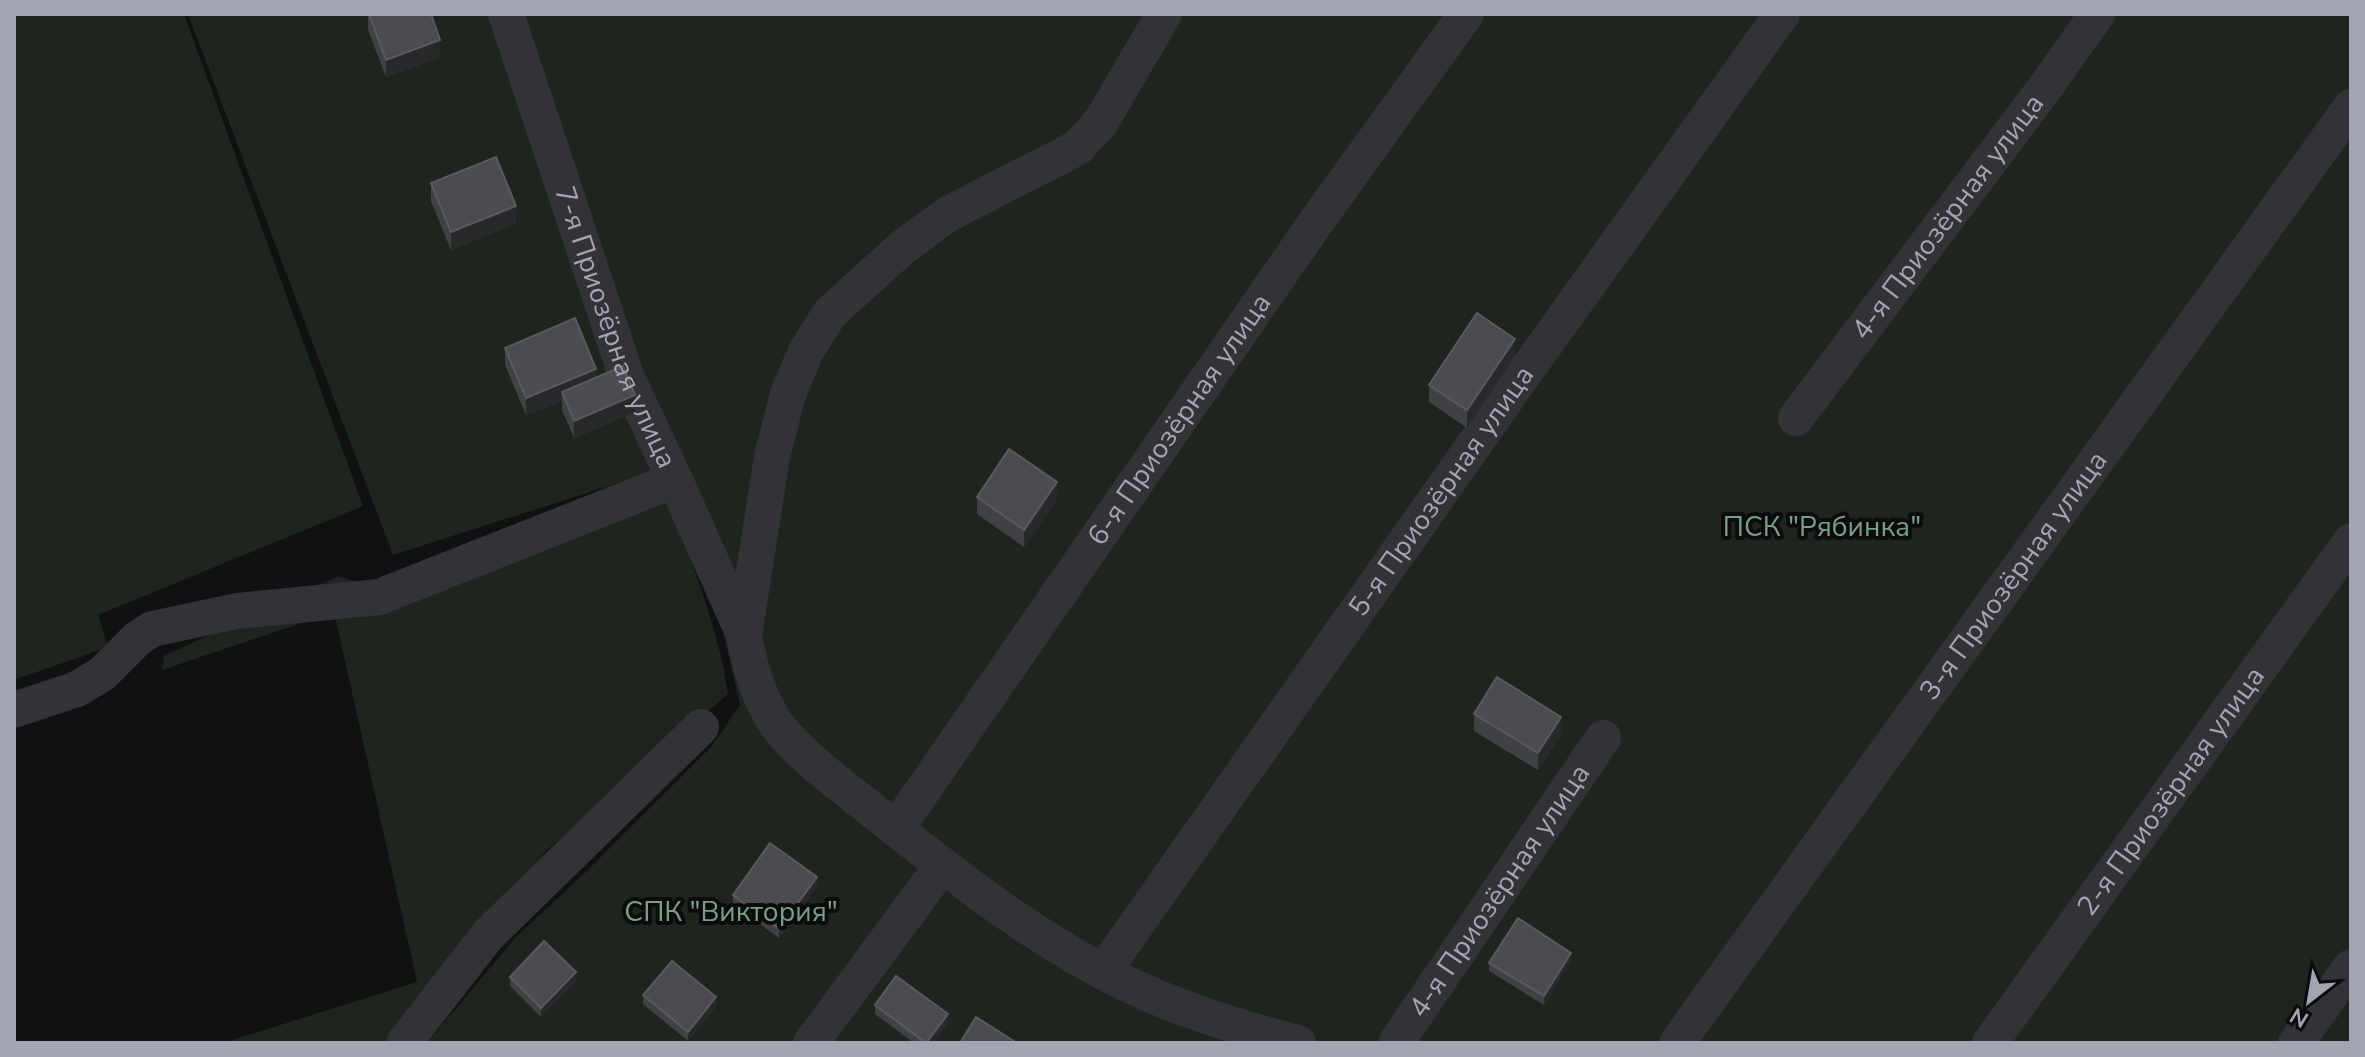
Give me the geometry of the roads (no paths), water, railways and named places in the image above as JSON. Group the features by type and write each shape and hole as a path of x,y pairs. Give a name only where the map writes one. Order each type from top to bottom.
{"street":[{"name":"7-я Приозёрная улица","path":"506,14 627,378 744,635 759,695 779,727 821,770 942,866 1060,947 1150,995 1233,1026 1298,1043"},
{"name":"7-я Приозёрная улица","path":"744,635 772,457 788,394 806,351 830,313 903,247 948,214 1077,148 1101,122 1164,14"},
{"name":"6-я Приозёрная улица","path":"896,829 1316,222 1466,14"},
{"name":"5-я Приозёрная улица","path":"1103,972 1516,385 1782,14"},
{"name":"4-я Приозёрная улица","path":"1796,418 2097,14"},
{"name":"3-я Приозёрная улица","path":"1677,1043 2351,107"},
{"path":"14,710 90,682 152,629 237,611 379,597 675,480"},
{"name":"2-я Приозёрная улица","path":"1990,1043 2351,541"},
{"path":"404,1043 488,935 701,727"},
{"name":"4-я Приозёрная улица","path":"1396,1043 1603,738"},
{"path":"811,1043 942,866"},
{"path":"2296,1043 2351,967"}],"park label":[{"name":"ПСК \"Рябинка\"","path":"1822,527"},
{"name":"СПК \"Виктория\"","path":"731,912"}]}
